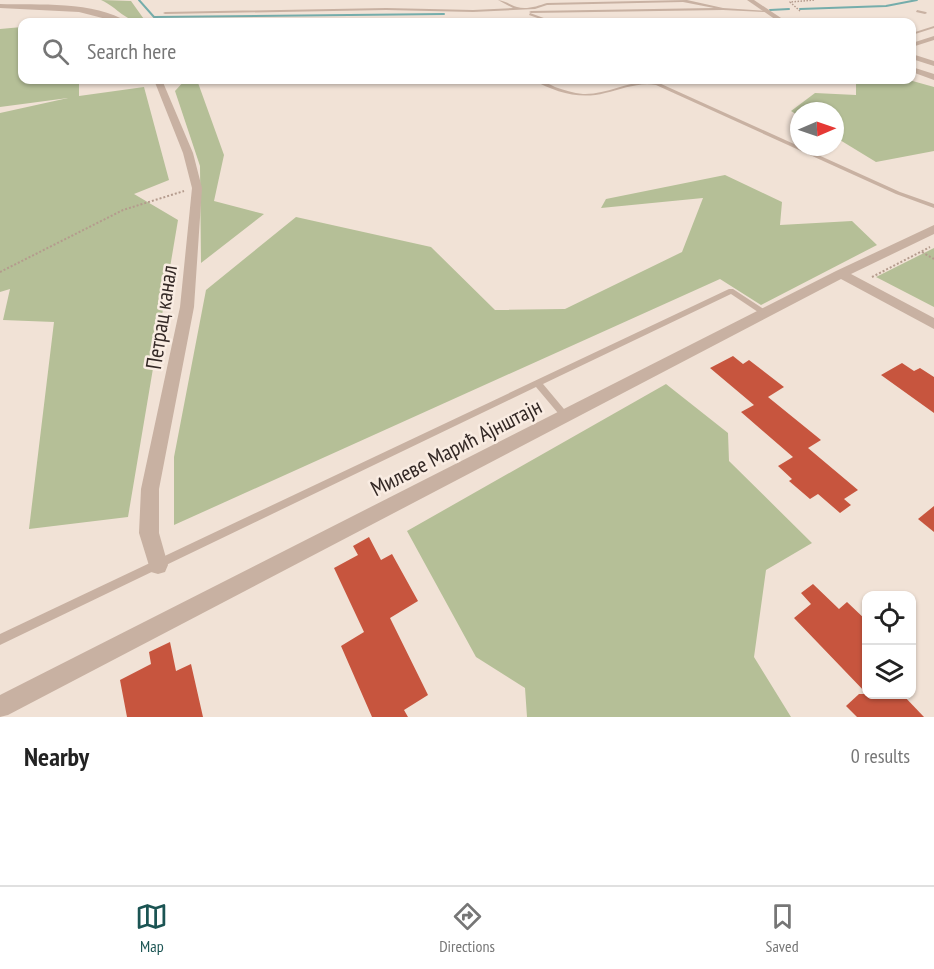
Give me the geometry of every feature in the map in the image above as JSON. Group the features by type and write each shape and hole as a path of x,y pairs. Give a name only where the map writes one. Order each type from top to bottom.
{"street":[{"path":"750,0 776,18"},
{"path":"0,6 59,9 112,18"},
{"path":"916,44 934,38"},
{"path":"916,57 934,64"},
{"path":"916,70 934,77"},
{"name":"Петрац канал","path":"158,565 149,533 150,489 187,307 197,188 188,153 160,84"},
{"name":"Милеве Марић Ајнштајн","path":"0,707 842,274 934,229"},
{"path":"842,274 934,324"}],"lane":[{"path":"500,0 541,18"},
{"path":"679,0 723,9"},
{"path":"535,8 546,4 687,1"},
{"path":"165,13 708,6"},
{"path":"527,12 723,9 765,11"},
{"path":"917,11 925,13"},
{"path":"916,33 934,27"},
{"path":"544,84 568,94 587,96 633,84"},
{"path":"652,84 898,193 934,206"},
{"path":"0,640 731,291 766,314"},
{"path":"538,384 566,417"}],"path":[{"path":"800,11 790,2 815,0"},
{"path":"0,272 123,210 197,188"},
{"path":"860,284 934,244"}],"green space":[{"path":"101,0 131,1 143,18 127,18"},
{"path":"18,27 18,84 79,84 79,96 144,87 169,180 134,194 178,220 128,517 29,529 54,322 3,320 10,289 0,292 0,113 68,98 0,107 0,29"},
{"path":"916,82 934,87 934,151 876,162 844,142 844,102 803,102 815,93 856,95 856,84 916,84"},
{"path":"181,84 198,84 224,155 214,201 264,214 201,263 200,166 175,91"},
{"path":"725,175 782,202 780,225 852,221 877,245 761,305 720,279 174,525 174,457 206,290 296,217 431,247 495,310 565,309 682,252 703,198 601,208 606,199"},
{"path":"934,248 934,307 876,277"},
{"path":"666,384 728,433 729,461 812,543 766,570 754,657 791,717 527,717 525,688 476,657 407,531"}],"building":[{"path":"733,356 743,364 749,360 784,387 768,397 821,440 808,448 858,490 844,499 851,505 840,513 818,494 810,499 789,481 792,479 778,466 793,457 741,412 754,405 710,368"},
{"path":"902,363 914,371 920,368 934,377 934,413 881,375"},
{"path":"934,506 934,532 918,519"},
{"path":"369,537 381,560 392,554 418,601 390,618 428,695 404,710 408,717 372,717 341,646 364,632 334,568 358,555 353,546"},
{"path":"813,584 839,609 847,602 862,616 862,689 794,618 811,604 801,593"},
{"path":"170,642 176,671 191,664 203,717 127,717 120,680 151,664 149,652"},
{"path":"859,694 862,694 862,699 907,699 924,717 857,717 846,706"}],"waterway":[{"path":"139,0 154,17 444,14"},
{"path":"800,9 886,6 917,0"},
{"path":"770,10 789,9"}]}
